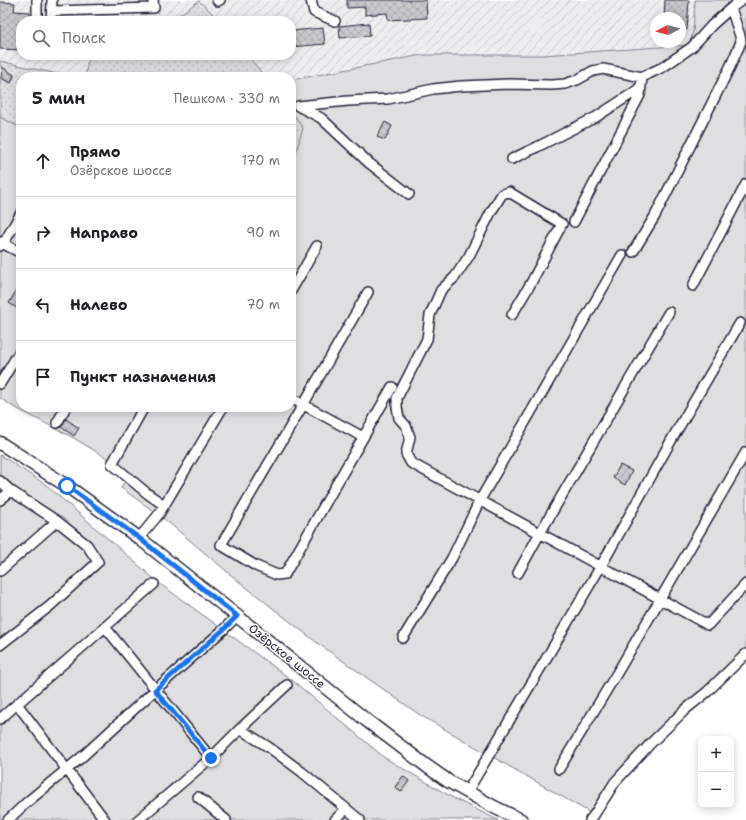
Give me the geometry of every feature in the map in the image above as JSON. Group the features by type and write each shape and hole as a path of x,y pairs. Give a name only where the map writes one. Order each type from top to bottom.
{"main road":[{"name":"Озёрское шоссе","path":"0,443 67,486 139,538 366,720 428,767 467,792 521,820"}],"street":[{"path":"37,0 37,16"},
{"path":"52,0 52,16"},
{"path":"52,11 154,8 153,0"},
{"path":"311,0 314,12 335,21"},
{"path":"512,159 596,117 636,91 642,82 692,47 712,25 742,0"},
{"path":"633,252 658,209 730,67 740,42 740,36 731,8"},
{"path":"409,194 369,163 321,118 298,106 388,99 433,89 461,86 565,84 577,80 593,71 603,69 642,82"},
{"path":"574,222 640,95 642,82"},
{"path":"693,286 746,184"},
{"path":"512,315 531,283 562,224 509,192 502,194 491,212 470,256 455,276 441,290 430,315 427,339 397,398 399,418 406,426 410,437 406,454 410,463 708,625 746,584"},
{"path":"16,222 5,241 1,244 16,251"},
{"path":"296,282 317,246"},
{"path":"403,638 452,558 480,500 622,255"},
{"path":"368,292 220,545 256,566 277,575 285,574 392,386"},
{"path":"518,573 669,312"},
{"path":"467,792 601,566 672,439 740,323"},
{"path":"0,384 16,357"},
{"path":"296,401 363,437"},
{"path":"57,423 63,412"},
{"path":"141,412 112,464 148,494 164,505"},
{"path":"139,538 159,514 220,412"},
{"path":"559,769 746,452"},
{"path":"0,481 11,491 57,521 87,545 98,562 50,606 0,645"},
{"path":"0,500 11,491"},
{"path":"0,571 57,521"},
{"path":"0,719 154,584"},
{"path":"8,820 237,616"},
{"path":"105,627 211,758"},
{"path":"590,820 615,782 651,743 746,654"},
{"path":"138,820 211,758 287,685"},
{"path":"17,704 105,820"},
{"path":"240,729 270,748 302,772 360,820"},
{"path":"198,797 226,820"},
{"path":"336,820 346,808"}],"shaded area":[{"path":"0,0 695,0 693,32 689,45 686,45 686,12 650,12 650,48 543,55 422,55 296,79 296,72 261,72 251,60 296,60 296,16 215,16 198,1 177,16 16,16 16,60 88,60 86,72 49,72 0,61"},
{"path":"695,0 746,0 746,654 651,743 594,815 420,715 316,642 237,580 162,517 121,488 130,472 72,437 24,412 296,412 296,152 303,128 296,118 296,79 422,55 543,55 650,48 686,48 686,45 689,45 693,32"},
{"path":"199,1 215,16 177,16"},
{"path":"88,60 251,60 261,72 86,72"},
{"path":"0,61 49,72 16,72 16,125 0,117 0,78 11,83 14,75 0,66"},
{"path":"0,117 16,125 16,408 0,398"},
{"path":"296,118 304,128 296,153"},
{"path":"0,455 45,484 159,583 292,680 385,758 455,799 498,820 0,820"}],"building":[{"path":"347,0 426,0 427,18 388,20 387,13 365,15 365,7 347,8"},
{"path":"665,0 689,0 687,30 686,12 664,12"},
{"path":"0,2 15,3 14,11 30,12 30,16 16,16 16,50 0,49"},
{"path":"369,23 370,36 340,38 339,26"},
{"path":"323,28 325,44 296,47 296,31"},
{"path":"2,67 14,75 11,83 1,78"},
{"path":"385,122 392,126 385,140 377,137"},
{"path":"16,291 16,308 9,303"},
{"path":"66,419 79,428 74,436 61,427"},
{"path":"620,465 632,471 625,485 613,478"},
{"path":"403,776 409,781 401,792 395,787"}],"route":[{"path":"67,486 139,538 237,616 155,690 211,758"}]}
